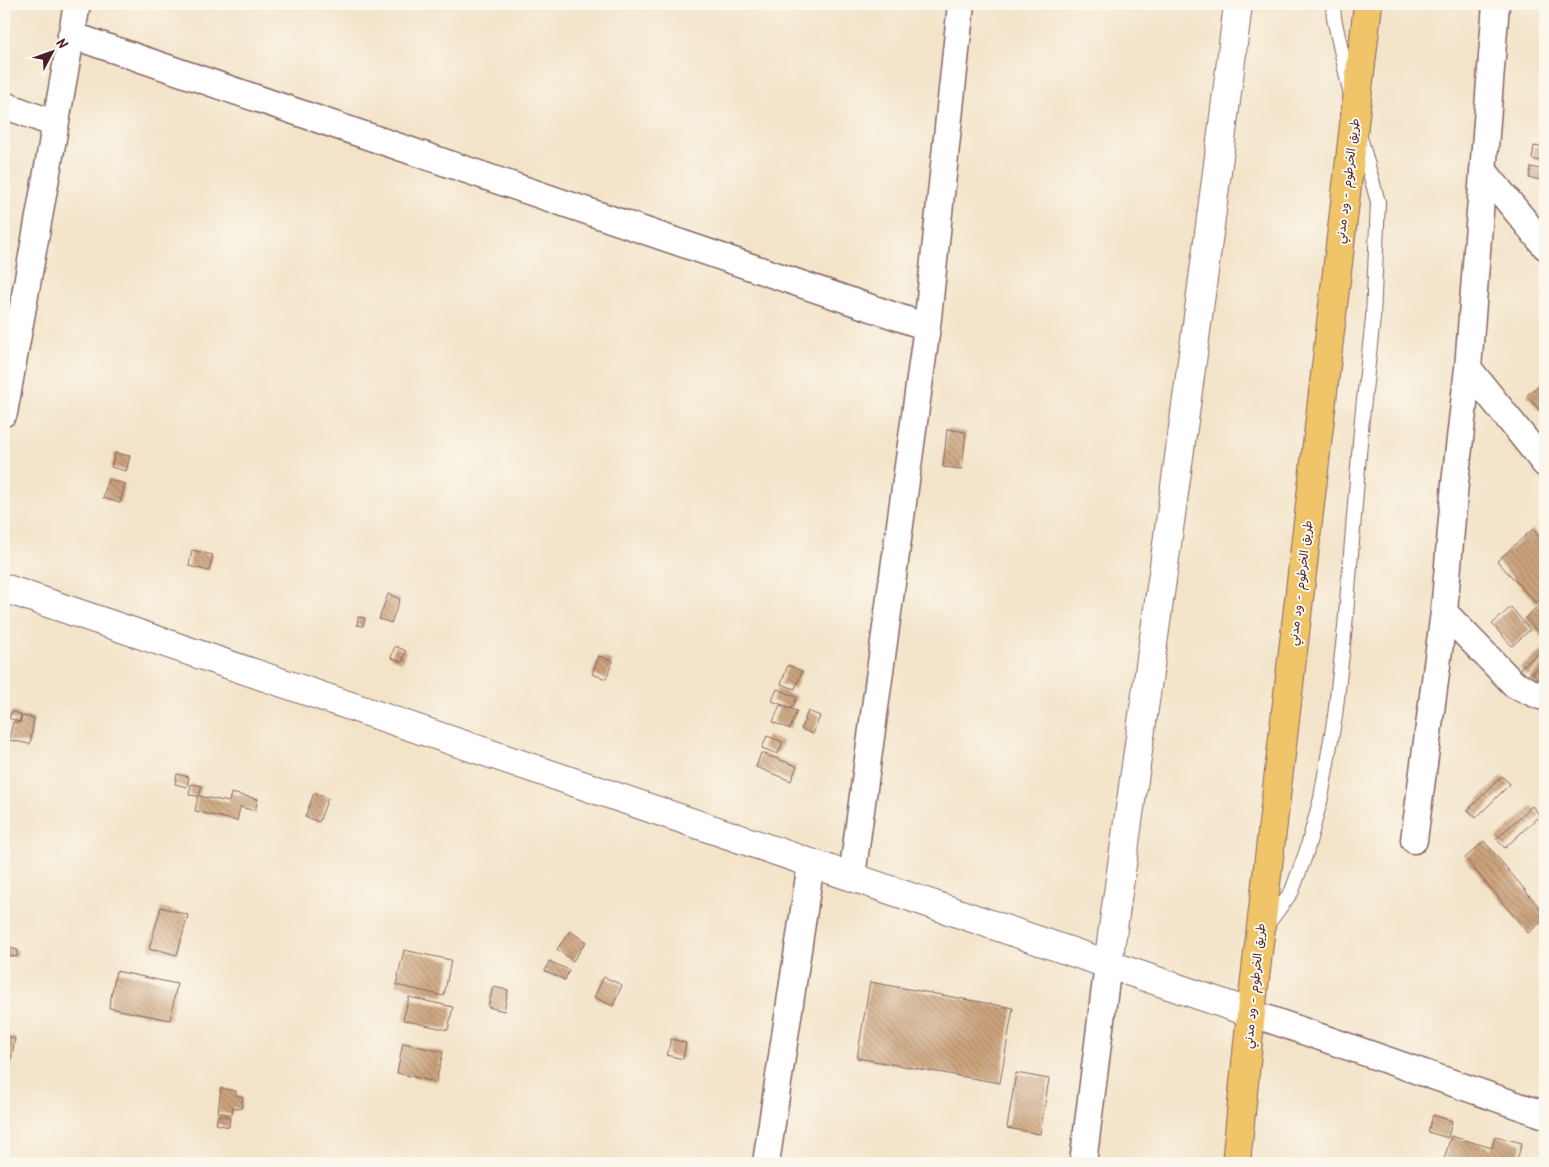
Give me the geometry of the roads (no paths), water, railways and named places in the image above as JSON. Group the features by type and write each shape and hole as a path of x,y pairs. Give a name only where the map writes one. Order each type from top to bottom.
{"highway":[{"name":"طريق الخرطوم - ود مدني","path":"1236,1163 1251,1013 1368,4"}],"street":[{"path":"4,413 77,4"},
{"path":"852,876 926,327 961,4"},
{"path":"1082,1163 1174,493 1238,4"},
{"path":"1414,840 1444,612 1468,368 1496,4"},
{"path":"71,35 926,327"},
{"path":"4,105 55,124"},
{"path":"1483,170 1545,246"},
{"path":"1468,368 1545,464"},
{"path":"4,588 852,876 1545,1115"},
{"path":"1444,612 1515,685 1540,696 1545,692"},
{"path":"766,1163 811,863"}],"lane":[{"path":"1260,934 1292,891 1306,853 1321,798 1335,716 1345,627 1362,418 1373,318 1378,202 1355,118 1334,18 1334,4"}]}
